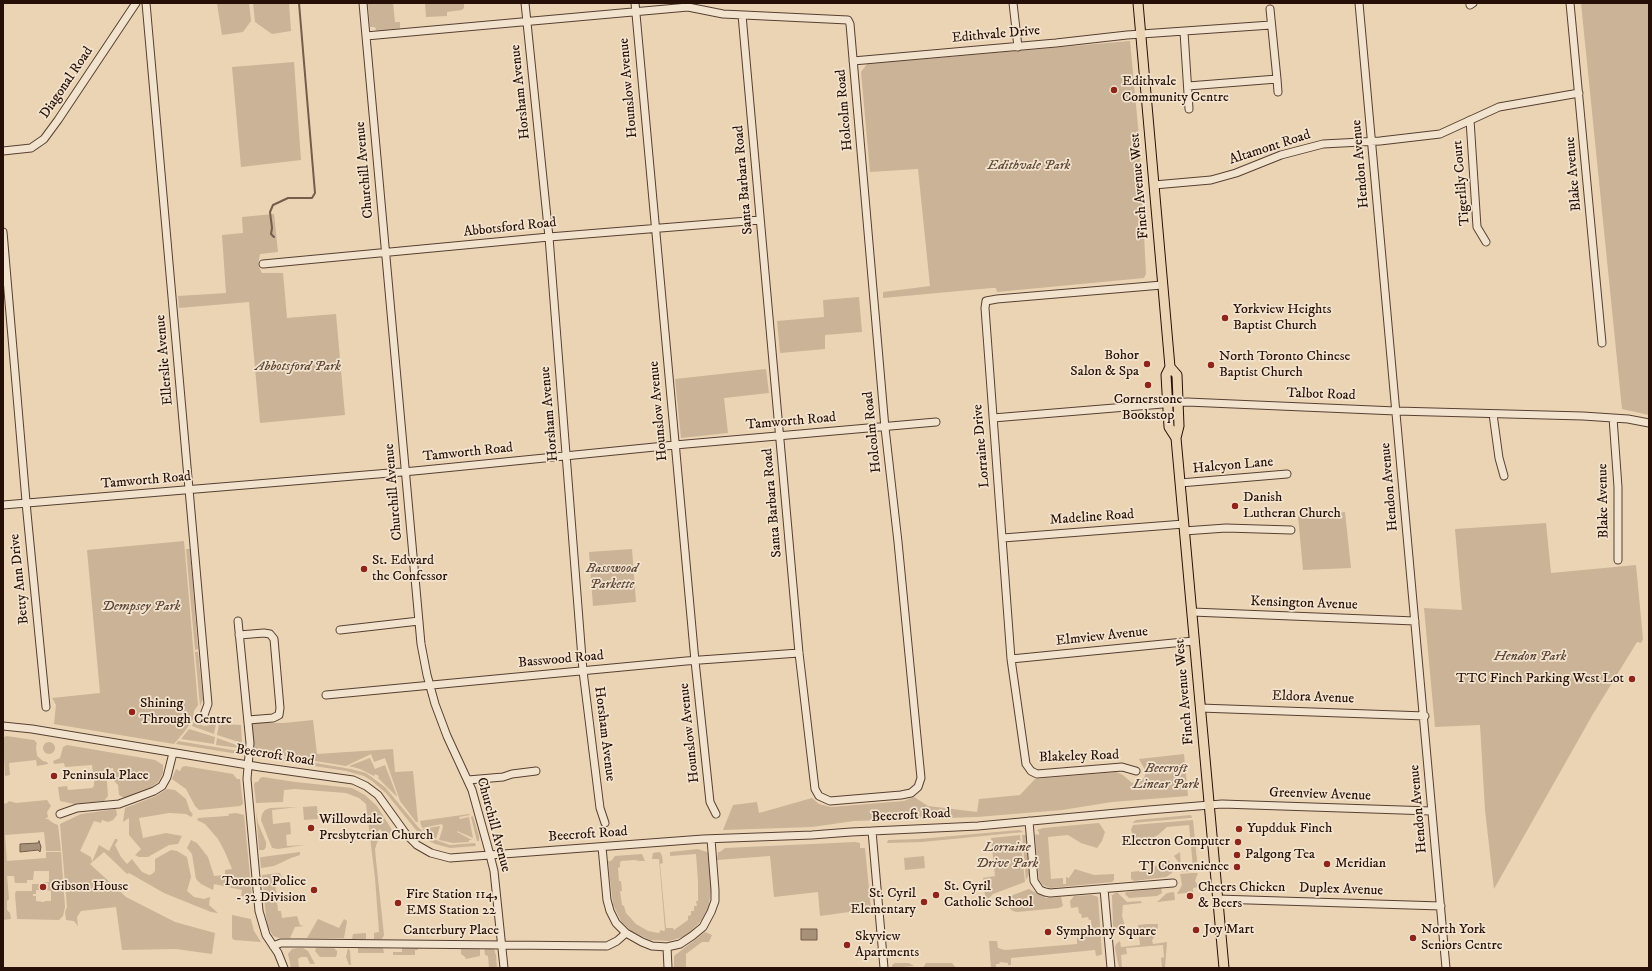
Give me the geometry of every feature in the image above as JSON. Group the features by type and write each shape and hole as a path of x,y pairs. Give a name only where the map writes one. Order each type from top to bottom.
{"main road":[{"name":"Finch Avenue West","path":"1138,3 1170,367 1166,375 1169,427 1176,438"},
{"name":"Finch Avenue West","path":"1170,367 1177,375 1179,426 1176,438 1224,968"}],"street":[{"name":"Diagonal Road","path":"3,151 31,148 44,139 63,114 136,3"},
{"name":"Ellerslie Avenue","path":"146,3 208,704 204,715"},
{"name":"Churchill Avenue","path":"363,3 423,654 430,686 443,725 468,780 476,802 490,855 494,871 504,968"},
{"name":"Horsham Avenue","path":"525,3 548,237 583,671 600,808 606,823"},
{"name":"Hounslow Avenue","path":"635,3 654,228 695,661 710,802 716,814"},
{"path":"1013,3 1018,47"},
{"name":"Hendon Avenue","path":"1359,3 1415,621 1425,716 1431,811 1446,968"},
{"name":"Blake Avenue","path":"1570,3 1602,343"},
{"path":"366,36 688,7 723,14 742,15"},
{"path":"1270,9 1278,92"},
{"name":"Holcolm Road","path":"742,15 848,20 850,24 885,428 898,542 921,778 918,787 911,793 901,796 866,798"},
{"name":"Santa Barbara Road","path":"742,15 781,436 799,653 815,789 819,796 830,801 866,798"},
{"name":"Edithvale Drive","path":"853,61 1140,35 1271,25"},
{"path":"1184,32 1189,109"},
{"path":"1188,86 1277,79"},
{"name":"Altamont Road","path":"1154,184 1214,179 1236,173 1281,155 1323,144 1440,134 1499,108 1579,93"},
{"name":"Tigerlily Court","path":"1470,120 1477,227 1486,242"},
{"name":"Abbotsford Road","path":"263,264 548,237 760,220"},
{"name":"Betty Ann Drive","path":"3,232 26,504 46,707"},
{"name":"Lorraine Drive","path":"1026,764 1012,660 984,315 986,301 1016,297 1162,285"},
{"name":"Talbot Road","path":"993,418 1178,403 1614,418 1649,423"},
{"path":"1494,414 1499,458 1504,476"},
{"name":"Blake Avenue","path":"1614,418 1618,487 1618,560"},
{"name":"Tamworth Road","path":"3,505 405,471 675,445 885,428 936,422"},
{"name":"Halcyon Lane","path":"1180,483 1288,474"},
{"name":"Madeline Road","path":"1003,538 1184,527 1292,530"},
{"name":"Kensington Avenue","path":"1192,612 1415,621"},
{"path":"238,621 250,743 248,765 249,809 259,911 264,932 280,957 284,968"},
{"path":"340,630 419,621"},
{"path":"239,634 264,633 270,634 274,639 280,708 278,715 273,718 248,720"},
{"name":"Elmview Avenue","path":"1012,660 1194,641"},
{"name":"Basswood Road","path":"326,695 695,661 799,653"},
{"name":"Eldora Avenue","path":"1200,708 1425,716"},
{"name":"Beecroft Road","path":"3,726 32,729 248,765 352,780 366,786 378,795 410,838 426,851 450,858 711,839 978,826 1209,805"},
{"path":"60,814 77,808 125,803 154,791 162,786 167,778 173,753"},
{"name":"Blakeley Road","path":"1026,764 1031,771 1037,774 1122,767 1136,771"},
{"path":"468,780 536,772"},
{"name":"Greenview Avenue","path":"1209,805 1222,804 1431,811"},
{"path":"1029,822 1034,881 1040,890 1050,893 1173,883"},
{"path":"872,831 884,968"},
{"path":"602,847 609,908 616,923 626,933 645,944 667,947 680,944 692,936 703,927 711,912 716,894 711,839"},
{"path":"1104,889 1111,968"},
{"name":"Duplex Avenue","path":"1217,899 1441,906"},
{"name":"Canterbury Place","path":"273,946 281,943 607,946 617,941 626,933"},
{"path":"667,947 668,968"}],"green space":[{"path":"249,3 251,21 243,32 222,35 217,4"},
{"path":"253,3 289,3 291,31 272,34 255,22"},
{"path":"368,3 393,3 395,22 400,22 400,28 378,31 375,27 370,27"},
{"path":"425,3 464,3 464,8 462,10 447,12 447,16 426,17"},
{"path":"1581,3 1649,3 1649,415 1622,409"},
{"name":"Edithvale Park","path":"1130,41 1139,137 1146,274 1144,278 997,292 996,288 992,288 883,298 883,292 930,286 918,169 870,172 861,72 867,64"},
{"path":"294,62 301,160 241,167 232,67"},
{"name":"Abbotsford Park","path":"274,214 278,252 260,254 258,265 262,273 283,273 287,318 336,314 345,415 260,423 249,302 179,308 178,296 226,293 222,235 243,233 242,217"},
{"path":"859,297 862,332 825,335 825,349 780,353 777,321 824,317 823,300"},
{"path":"766,369 769,393 724,398 728,433 681,438 675,379"},
{"path":"1345,512 1351,568 1303,570 1298,516"},
{"name":"Hendon Park","path":"1546,523 1551,573 1636,565 1643,639 1641,643 1637,642 1593,714 1494,889 1485,810 1480,725 1435,727 1424,608 1462,610 1455,529"},
{"name":"Dempsey Park","path":"184,541 198,705 194,711 193,719 185,731 174,744 54,724 56,705 52,698 100,693 87,550"},
{"path":"186,549 190,549 198,649 195,650"},
{"name":"Basswood Parkette","path":"632,549 636,602 593,606 589,552"},
{"path":"195,652 198,652 203,699 200,706"},
{"path":"217,719 214,734 192,726 194,721 204,726 210,725"},
{"path":"313,720 317,754 393,749 395,772 413,771 418,822 416,822 400,801 385,758 374,762 371,754 346,766 253,751 254,743 252,723 284,723"},
{"path":"219,724 241,725 242,743 217,735"},
{"path":"189,729 215,737 214,744 181,739"},
{"path":"6,736 34,740 37,743 37,756 48,764 37,766 36,760 9,763 10,775 5,776 3,738"},
{"path":"217,738 239,746 240,748 216,745"},
{"path":"178,741 239,751 238,754 176,744"},
{"path":"47,742 51,742 55,748 51,754 47,754 43,750 43,746"},
{"path":"67,745 155,760 163,765 163,773 158,782 152,787 124,798 119,795 118,785 114,781 113,768 106,769 108,796 104,801 74,804 60,801 58,787 67,786 68,790 92,788 94,786 94,780 97,780 97,775 94,775 92,765 65,767 64,763 54,764 53,761 60,758 63,747"},
{"path":"263,754 351,769 366,773 385,787 419,828 430,838 450,845 475,843 476,846 450,848 427,840 416,830 386,793 364,776 346,771 263,758"},
{"name":"Beecroft Linear Park","path":"1184,754 1188,796 1112,802 1062,810 977,817 854,821 812,827 723,830 733,805 757,802 759,813 812,798 819,804 831,807 904,801 914,797 928,806 977,812 979,799 1020,795 1035,779 1116,772 1123,775 1132,783 1138,782 1144,778 1146,772 1139,759"},
{"path":"370,758 375,769 385,765 397,796 378,778 379,776 375,774 374,776 360,769 349,766"},
{"path":"185,766 233,774 237,779 240,779 243,804 240,806 199,810 195,806 186,789 172,779 176,769 180,771 182,767"},
{"path":"263,777 352,788 365,795 377,806 392,830 387,838 380,829 373,837 378,840 375,849 384,935 382,939 374,939 374,933 379,932 375,878 366,804 359,798 346,793 295,789 284,790 283,802 256,803 254,785 255,782 258,782 260,778"},
{"path":"167,789 175,790 186,799 190,811 193,814 191,817 186,814 169,813 139,818 143,838 166,833 182,836 178,844 169,845 148,857 139,857 135,855 141,849 129,835 129,818 123,822 125,808 156,796"},
{"path":"47,800 51,806 47,812 48,817 45,819 48,819 58,825 61,851 46,851 44,832 5,835 7,861 46,858 46,852 61,852 65,907 63,916 59,920 17,919 16,891 32,891 32,884 39,884 39,890 36,890 36,894 33,894 33,896 36,896 36,901 51,901 51,891 47,890 48,883 43,883 49,882 49,871 34,871 33,880 27,880 27,883 15,883 14,876 7,876 9,899 7,901 7,910 10,913 11,919 3,920 3,804 9,801 16,803"},
{"path":"317,806 318,819 304,820 303,807"},
{"path":"298,807 272,810 273,824 290,822 291,834 286,835 287,846 305,845 278,849 272,848 261,820 262,814 265,810 270,808"},
{"path":"116,809 117,815 113,820 108,822 102,820 101,823 94,821 80,851 91,857 92,862 99,845 109,851 115,839 117,839 118,840 115,845 121,857 127,864 132,859 142,872 149,875 155,871 155,859 171,850 177,851 187,857 191,877 187,891 194,897 204,899 210,897 209,905 218,913 211,912 164,893 129,873 127,874 104,852 90,864 126,897 175,922 215,933 212,954 176,949 122,950 116,907 81,911 77,917 78,926 74,921 66,920 65,912 67,907 60,824 81,814"},
{"path":"256,811 258,823 266,842 266,847 264,850 259,850"},
{"path":"236,813 244,815 252,897 241,896 242,890 214,884 213,890 201,884 196,879 192,854 187,848 191,840 197,843 208,857 214,876 225,875 225,870 232,869 225,852 218,839 205,824 197,820 198,818 229,816 228,814"},
{"path":"470,815 459,817 460,819 469,817 473,838 457,832 472,840 469,840 469,842 453,843 439,840 443,827 442,824 422,828 420,821"},
{"path":"1191,815 1192,818 1132,823 1136,820"},
{"path":"473,816 479,841 477,841 471,817"},
{"path":"1193,820 1198,870 1180,872 1179,863 1174,856 1180,852 1181,868 1193,867 1189,825 1167,827 1158,835 1140,844 1135,840 1131,830 1133,825"},
{"path":"1099,823 1105,832 1102,841 1097,848 1081,843 1068,835 1048,837 1051,879 1063,878 1063,884 1066,884 1066,877 1069,878 1075,869 1094,875 1114,874 1114,880 1112,882 1050,888 1043,885 1039,880 1035,836 1036,834 1039,835 1037,830 1043,828"},
{"path":"440,826 436,839 422,829"},
{"path":"1019,830 1024,832 922,842 887,843 888,840 919,839"},
{"name":"Lorraine Drive Park","path":"1020,835 1025,882 993,894 989,898 986,905 983,878 995,876 991,838"},
{"path":"1022,835 1026,835 1029,874 1026,880"},
{"path":"860,843 860,848 865,848 871,909 820,916 818,892 774,897 770,856 717,860 718,852 725,848"},
{"path":"698,849 707,852 708,854 711,887 709,906 702,920 686,936 669,941 650,940 631,931 621,921 613,905 608,861 611,861 615,856 642,854 645,861 621,861 620,867 618,868 619,881 621,881 622,891 620,891 622,905 624,906 626,913 636,924 648,931 658,933 660,930 665,930 659,859 652,859 653,853 660,852 662,856 663,863 660,864 666,928 673,928 674,930 688,920 688,916 691,915 691,911 694,911 694,906 697,906 698,881 696,854 670,856 670,852"},
{"path":"300,852 300,855 274,866 261,868 260,858 262,857"},
{"path":"924,856 925,868 905,870 904,858"},
{"path":"1168,860 1173,867 1172,873 1166,877 1134,881 1131,879 1131,872 1148,870"},
{"path":"280,873 283,880 275,881 278,911 281,911 282,918 297,916 300,925 304,926 295,927 290,938 279,938 273,936 268,927 266,916 262,875"},
{"path":"1198,873 1195,881 1199,887 1193,888 1193,892 1177,894 1182,885 1180,874"},
{"path":"1161,888 1162,893 1157,896 1129,898 1125,894 1126,892"},
{"path":"1029,889 1046,898 1061,897 1063,906 1059,908 1017,912 1008,907 1007,900 1010,896"},
{"path":"1117,892 1127,902 1141,901 1142,903 1123,905 1122,916 1125,926 1123,929 1117,929 1113,926 1111,896"},
{"path":"1174,892 1175,900 1157,902 1167,893"},
{"path":"1092,895 1098,897 1101,955 1096,956 1095,950 1011,958 1011,965 1000,962 999,964 996,964 996,968 991,968 989,941 997,941 998,948 1005,950 1077,944 1077,938 1090,936 1092,933 1091,920 1089,920 1088,917 1082,918 1078,907 1071,908 1070,901 1074,896"},
{"path":"232,915 251,919 254,931 261,942 234,940 232,938"},
{"path":"318,919 339,928 344,919 347,921 344,938 307,938"},
{"path":"1158,924 1157,936 1155,936 1152,940 1153,944 1167,942 1165,968 1162,968 1161,958 1164,957 1163,945 1126,948 1127,954 1121,955 1122,968 1119,968 1115,948 1116,944 1120,941 1121,947 1140,945 1138,925"},
{"path":"705,932 712,935 709,942 702,942 686,954 686,968 674,968 674,956"},
{"path":"366,933 366,939 352,939 353,934"},
{"path":"303,948 308,951 315,964 310,964 307,957 301,957 298,959 299,968 291,968 288,954 292,949"},
{"path":"316,948 334,948 337,951 336,957 320,957 315,951"},
{"path":"348,948 350,951 351,965 349,965 346,957"},
{"path":"358,948 383,948 384,953 358,953"},
{"path":"402,948 418,948 418,950 415,950 415,955 393,955 393,952 402,952"},
{"path":"461,948 480,948 480,956 466,959 461,954"},
{"path":"484,948 494,949 497,968 489,968 488,956 485,955"},
{"path":"895,963 909,963 914,966 892,968 892,965"},
{"path":"926,963 952,963 956,968 923,968"}],"shaded area":[{"path":"39,841 41,847 40,852 38,850 20,852 20,844 38,843"},
{"path":"801,929 817,929 817,940 801,940"}],"waterway":[{"path":"274,237 271,234 272,228 270,212 273,205 288,198 312,198 315,193 299,3"}],"place":[{"name":"Edithvale Community Centre","path":"1114,90"},
{"name":"Yorkview Heights Baptist Church","path":"1225,318"},
{"name":"Bohor Salon & Spa","path":"1147,364"},
{"name":"North Toronto Chinese Baptist Church","path":"1211,365"},
{"name":"Cornerstone Bookstop","path":"1148,385"},
{"name":"Danish Lutheran Church","path":"1235,506"},
{"name":"St. Edward the Confessor","path":"364,569"},
{"name":"TTC Finch Parking West Lot","path":"1632,679"},
{"name":"Shining Through Centre","path":"132,712"},
{"name":"Peninsula Place","path":"54,776"},
{"name":"Willowdale Presbyterian Church","path":"311,828"},
{"name":"Yupdduk Finch","path":"1239,829"},
{"name":"Electron Computer","path":"1238,842"},
{"name":"Palgong Tea","path":"1237,855"},
{"name":"Meridian","path":"1327,864"},
{"name":"TJ Convenience","path":"1237,867"},
{"name":"Gibson House","path":"43,887"},
{"name":"Toronto Police - 32 Division","path":"314,890"},
{"name":"St. Cyril Catholic School","path":"936,895"},
{"name":"Cheers Chicken & Beers","path":"1190,896"},
{"name":"St. Cyril Elementary","path":"924,902"},
{"name":"Fire Station 114, EMS Station 22","path":"398,903"},
{"name":"Joy Mart","path":"1196,930"},
{"name":"Symphony Square","path":"1048,932"},
{"name":"North York Seniors Centre","path":"1413,938"},
{"name":"Skyview Apartments","path":"847,945"}]}
